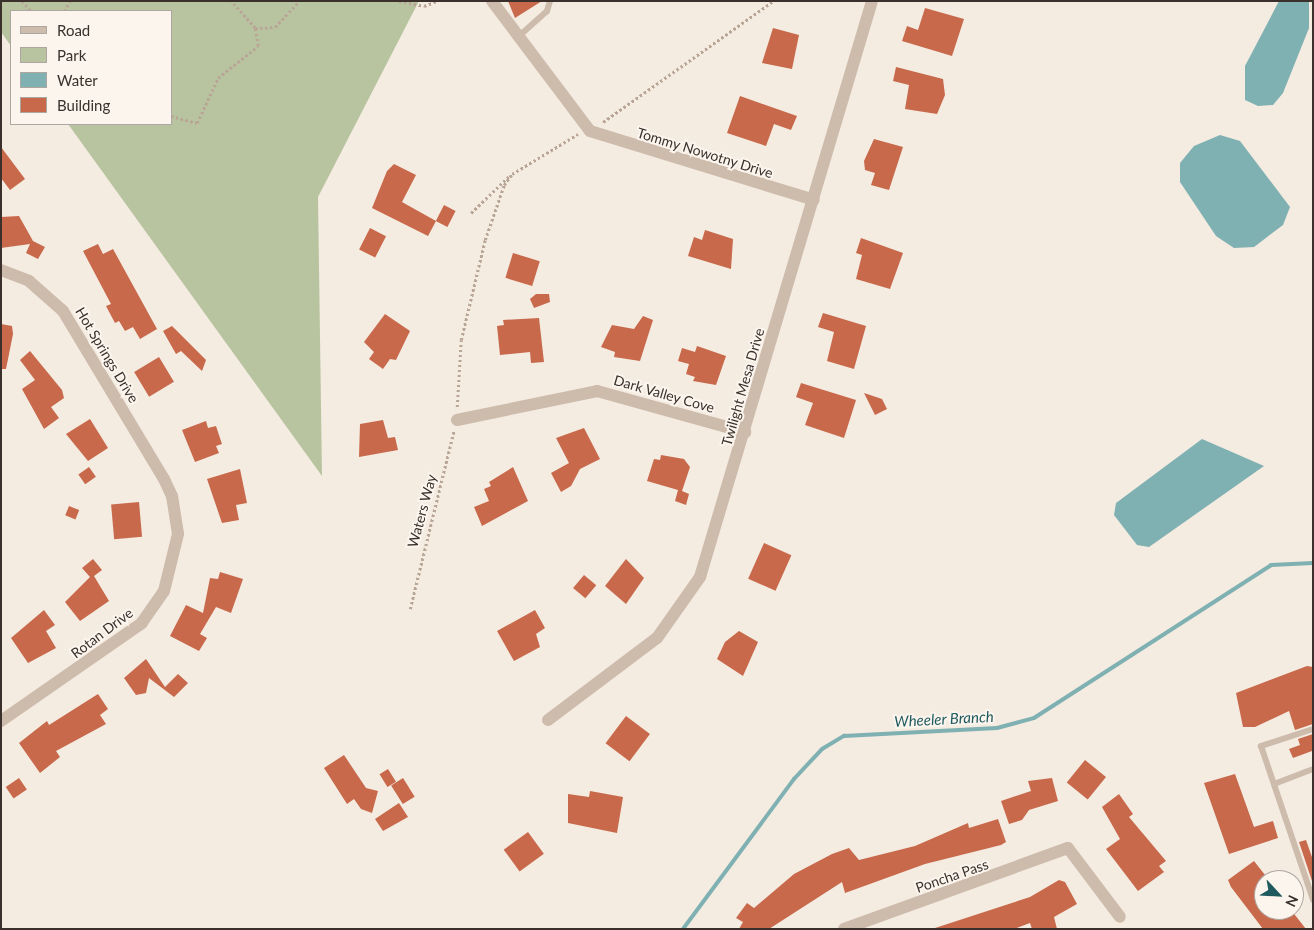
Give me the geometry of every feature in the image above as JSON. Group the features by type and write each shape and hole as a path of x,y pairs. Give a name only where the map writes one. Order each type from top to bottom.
{"street":[{"path":"492,1 590,130"},
{"name":"Twilight Mesa Drive","path":"548,720 646,648 678,612 706,560 872,1"},
{"name":"Tommy Nowotny Drive","path":"590,130 814,200"},
{"name":"Hot Springs Drive","path":"1,270 29,281 63,311 164,478"},
{"name":"Dark Valley Cove","path":"457,420 597,391 745,432"},
{"name":"Rotan Drive","path":"1,721 123,639 154,610 172,570 178,534 176,512 164,478"},
{"name":"Poncha Pass","path":"844,929 1068,848 1120,917"}],"lane":[{"path":"518,37 547,11 550,1"},
{"path":"1313,729 1261,746 1313,900"},
{"path":"1274,784 1313,769"}],"path":[{"path":"172,116 193,126 201,119 218,78 258,46 255,28 231,1"},
{"path":"255,28 275,27 300,1"},
{"path":"399,1 424,6 437,1"},
{"path":"471,214 512,174 590,130 773,1"},
{"name":"Waters Way","path":"410,609 457,420 461,340 491,218 512,174"}],"green space":[{"path":"1,1 419,1 318,197 322,476 69,125 172,125 172,10 10,10 10,45 1,32"}],"water":[{"path":"1279,1 1309,1 1309,28 1283,93 1273,105 1258,106 1245,100 1245,66"},
{"path":"1220,135 1240,141 1290,207 1283,225 1254,247 1234,248 1216,236 1180,182 1180,163 1194,146"},
{"path":"1202,439 1264,466 1149,547 1137,545 1114,515 1116,503"}],"building":[{"path":"508,1 542,1 515,18"},
{"path":"925,8 964,19 952,56 902,41 907,26 918,30"},
{"path":"773,28 799,35 792,69 762,63"},
{"path":"896,67 943,79 945,95 937,114 905,109 909,85 893,81"},
{"path":"740,96 797,116 791,130 774,124 766,146 727,133"},
{"path":"874,139 903,147 889,190 871,185 875,173 865,170 864,161"},
{"path":"1,147 25,179 10,190 1,178"},
{"path":"394,164 416,175 402,202 436,221 428,236 372,208 387,171"},
{"path":"444,205 456,211 447,227 436,221"},
{"path":"19,216 33,241 45,247 38,259 26,253 30,244 1,248 1,217"},
{"path":"370,228 386,236 375,258 359,249"},
{"path":"705,230 733,239 731,269 688,256 694,237 702,240"},
{"path":"861,238 903,253 890,289 856,279 862,255 856,253"},
{"path":"98,244 103,254 113,249 157,329 140,339 133,327 125,331 119,321 115,323 106,306 111,304 83,251"},
{"path":"513,253 540,261 532,286 505,278"},
{"path":"536,294 549,294 550,302 534,308 530,299"},
{"path":"823,313 866,326 854,369 827,361 834,332 818,327"},
{"path":"385,314 410,331 396,360 390,359 383,369 369,359 374,352 364,342"},
{"path":"643,316 653,320 640,361 614,357 615,352 601,347 612,325 634,329"},
{"path":"539,318 544,362 531,363 530,352 500,355 497,326 504,325 503,320"},
{"path":"1,324 12,326 13,334 6,369 1,369"},
{"path":"172,326 206,360 202,371 181,351 176,354 163,331"},
{"path":"697,346 726,356 716,385 693,381 695,377 686,374 689,364 678,361 682,348 695,352"},
{"path":"30,351 62,390 64,398 51,407 59,418 44,429 22,389 35,380 20,360"},
{"path":"159,357 174,382 149,397 134,372"},
{"path":"801,383 856,400 844,438 805,425 813,403 796,397"},
{"path":"864,393 882,399 887,409 875,415"},
{"path":"90,419 108,448 88,461 66,434"},
{"path":"383,420 388,438 395,437 398,450 359,457 360,424"},
{"path":"206,421 208,428 216,426 222,444 216,446 219,453 195,462 182,430"},
{"path":"584,428 600,459 580,469 571,486 561,492 551,473 569,463 556,438"},
{"path":"661,455 684,459 690,467 682,491 689,494 686,505 675,501 678,490 647,481 654,459 660,460"},
{"path":"89,467 96,477 85,484 78,474"},
{"path":"513,467 528,501 482,526 474,507 489,501 484,489 491,486 489,482"},
{"path":"240,469 247,503 236,505 239,520 222,523 207,479"},
{"path":"139,502 142,537 114,539 111,504"},
{"path":"69,506 79,510 75,519 65,515"},
{"path":"764,543 791,555 776,591 748,579"},
{"path":"93,559 102,570 94,576 109,601 80,621 65,602 90,577 82,568"},
{"path":"626,559 644,578 626,604 605,586"},
{"path":"220,572 243,579 231,613 216,607 200,634 207,638 199,651 170,636 186,605 203,613 210,578 218,579"},
{"path":"584,575 596,585 585,598 573,588"},
{"path":"44,610 55,625 46,631 56,648 28,663 11,638"},
{"path":"535,610 545,628 536,634 540,647 514,661 497,631"},
{"path":"739,631 758,642 743,676 717,659 725,642"},
{"path":"146,659 165,687 178,674 188,683 174,697 149,678 146,693 136,695 124,678"},
{"path":"1307,666 1313,667 1313,724 1295,730 1289,711 1255,727 1243,727 1236,693"},
{"path":"98,694 108,709 100,715 106,724 56,751 60,757 40,773 19,743 47,721 49,725"},
{"path":"626,716 650,734 629,761 606,743"},
{"path":"1313,734 1312,751 1293,758 1289,749 1300,745 1298,739"},
{"path":"344,755 366,788 378,791 372,813 361,809 354,799 347,804 324,768"},
{"path":"1085,760 1106,777 1088,800 1067,783"},
{"path":"388,769 396,782 387,787 380,774"},
{"path":"1235,774 1254,827 1273,821 1278,838 1229,854 1204,783"},
{"path":"19,778 27,790 14,799 6,787"},
{"path":"403,778 415,797 403,804 391,785"},
{"path":"1052,778 1058,801 1029,810 1022,820 1009,824 1001,801 1031,791 1028,781"},
{"path":"590,791 623,797 617,833 568,823 568,794 589,797"},
{"path":"1119,794 1133,814 1129,817 1166,861 1159,866 1164,872 1138,891 1106,849 1120,839 1102,807"},
{"path":"399,803 408,817 383,831 375,819"},
{"path":"998,819 1006,842 1001,845 925,864 845,893 842,882 769,929 739,929 743,922 736,918 747,903 754,908 794,874 832,854 849,848 859,860 915,846 968,823 969,828"},
{"path":"528,832 544,854 520,871 504,850"},
{"path":"1306,840 1313,860 1313,884 1299,842"},
{"path":"1254,861 1261,870 1254,870 1254,917 1231,887 1228,880"},
{"path":"1059,880 1065,882 1077,904 1054,917 1057,929 1032,929 1030,923 1014,929 932,929 1030,897"},
{"path":"1256,920 1299,920 1306,929 1263,929"}],"waterway":[{"name":"Wheeler Branch","path":"683,929 794,779 822,749 844,736 997,728 1034,718 1271,565 1313,563"}]}
